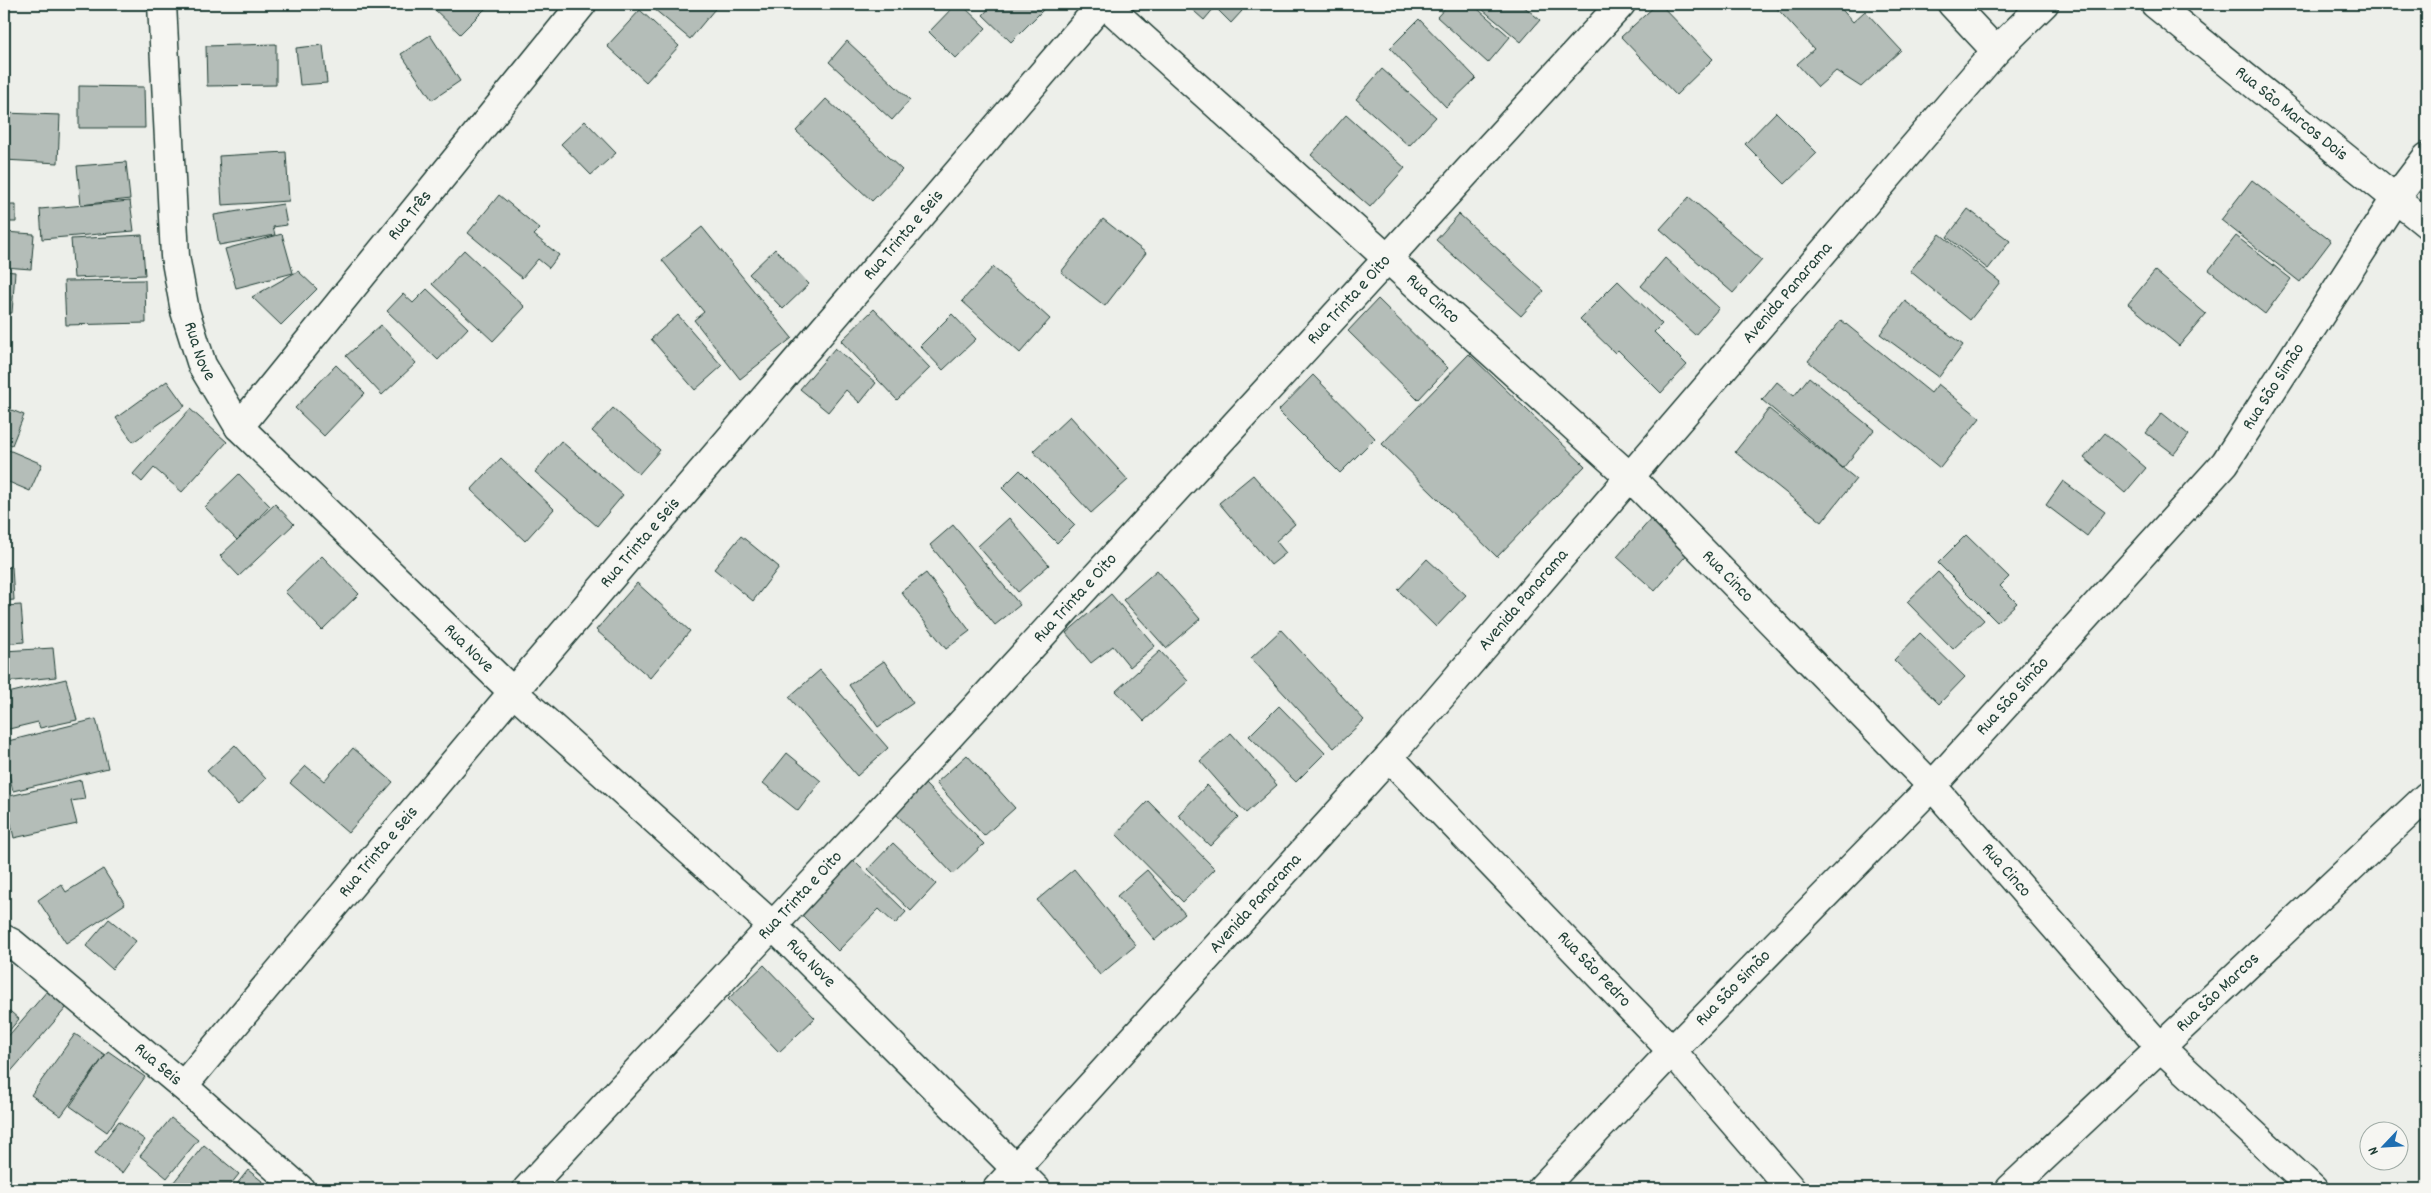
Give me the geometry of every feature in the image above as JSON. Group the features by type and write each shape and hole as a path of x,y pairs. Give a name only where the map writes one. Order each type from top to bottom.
{"street":[{"name":"Rua Nove","path":"162,4 176,256 185,311 202,365 240,427 513,692 772,925 1036,1189"},
{"name":"Rua Três","path":"240,427 582,4"},
{"name":"Rua Cinco","path":"1103,4 1387,256 1631,478 1932,786 2160,1047 2313,1189"},
{"name":"Rua Trinta e Seis","path":"183,1086 513,692 1103,4"},
{"name":"Rua Trinta e Oito","path":"527,1189 1304,351 1387,256 1621,4"},
{"path":"1952,4 1996,52"},
{"name":"Avenida Panarama","path":"997,1189 1390,757 1996,52 2044,4"},
{"name":"Rua São Marcos Dois","path":"2155,4 2427,224"},
{"name":"Rua São Simão","path":"1541,1189 1672,1051 1932,786 2225,463 2395,199 2427,157"},
{"name":"Rua São Pedro","path":"1390,757 1672,1051 1791,1189"},
{"name":"Rua São Marcos","path":"2010,1189 2427,796"},
{"name":"Rua Seis","path":"7,933 300,1189"}],"building":[{"path":"429,4 490,4 460,34"},
{"path":"648,4 719,4 690,39"},
{"path":"956,4 961,4 986,28 956,59 929,32"},
{"path":"993,4 1049,4 1011,42 983,15"},
{"path":"1186,4 1234,4 1242,11 1231,23 1215,7 1204,20"},
{"path":"1449,4 1472,4 1510,37 1488,63 1437,17"},
{"path":"1476,4 1521,4 1540,20 1521,42"},
{"path":"1657,4 1660,4 1713,59 1676,95 1621,37"},
{"path":"1773,4 1837,4 1853,22 1865,11 1901,50 1861,87 1836,71 1818,87 1797,64 1814,49"},
{"path":"640,10 679,46 646,82 607,46"},
{"path":"1419,19 1476,78 1446,107 1390,48"},
{"path":"430,35 460,81 432,100 401,54"},
{"path":"847,41 910,100 892,120 829,62"},
{"path":"276,44 276,85 207,86 206,46"},
{"path":"323,45 327,83 300,85 296,48"},
{"path":"1382,69 1436,117 1409,146 1356,99"},
{"path":"79,86 144,87 145,128 79,128"},
{"path":"826,99 902,170 872,201 796,131"},
{"path":"1776,112 1817,153 1785,184 1745,144"},
{"path":"4,113 60,115 58,163 4,160"},
{"path":"1346,115 1405,168 1370,207 1311,155"},
{"path":"585,121 616,153 591,175 561,144"},
{"path":"286,152 289,201 222,205 219,156"},
{"path":"126,162 130,199 81,205 77,166"},
{"path":"2252,180 2331,241 2300,282 2221,220"},
{"path":"499,195 540,229 534,235 559,255 549,268 538,259 522,278 468,233"},
{"path":"1689,197 1762,260 1733,293 1660,229"},
{"path":"130,201 134,231 42,239 40,209"},
{"path":"283,204 287,225 273,227 275,235 219,245 214,215"},
{"path":"4,205 16,205 16,222 4,222"},
{"path":"1968,209 2010,241 1988,269 1947,237"},
{"path":"1459,214 1544,291 1521,316 1436,240"},
{"path":"1103,219 1146,253 1105,306 1061,272"},
{"path":"702,227 792,338 740,379 694,320 704,312 662,260"},
{"path":"4,232 34,234 31,269 4,267"},
{"path":"282,234 293,273 236,288 225,249"},
{"path":"1940,234 2000,282 1970,320 1910,271"},
{"path":"142,235 145,275 74,278 71,239"},
{"path":"2236,236 2291,279 2265,314 2209,270"},
{"path":"775,249 809,284 783,309 749,274"},
{"path":"464,250 525,307 493,341 432,284"},
{"path":"1665,258 1719,308 1695,335 1641,286"},
{"path":"993,267 1050,319 1020,353 962,301"},
{"path":"4,271 15,272 12,313 4,313"},
{"path":"298,271 317,289 281,325 252,297"},
{"path":"2155,271 2206,314 2179,346 2128,304"},
{"path":"145,280 146,323 66,325 64,281"},
{"path":"1618,281 1662,324 1654,332 1687,365 1661,393 1618,350 1615,353 1580,319"},
{"path":"427,289 468,328 438,360 387,311 403,294 413,303"},
{"path":"1378,299 1448,368 1418,400 1348,331"},
{"path":"1905,301 1963,345 1939,377 1880,334"},
{"path":"874,309 930,368 897,400 841,341"},
{"path":"952,314 976,339 943,370 920,346"},
{"path":"678,315 722,366 695,390 651,339"},
{"path":"1841,320 1931,393 1938,384 1980,418 1940,468 1808,361"},
{"path":"381,325 416,363 382,395 346,356"},
{"path":"835,348 876,383 860,403 846,390 828,412 800,389"},
{"path":"1469,354 1585,466 1497,557 1382,444"},
{"path":"336,365 365,393 324,436 295,408"},
{"path":"1313,375 1375,438 1340,473 1278,411"},
{"path":"1809,377 1874,430 1843,468 1762,400 1777,382 1794,396"},
{"path":"167,381 185,406 133,442 116,418"},
{"path":"4,407 24,415 12,445 4,442"},
{"path":"613,408 660,450 639,474 592,431"},
{"path":"190,409 227,442 182,492 154,468 142,482 133,474"},
{"path":"1769,409 1856,479 1822,522 1735,452"},
{"path":"2162,413 2189,435 2174,454 2146,433"},
{"path":"1070,416 1128,480 1091,513 1033,451"},
{"path":"2105,433 2146,468 2125,493 2084,458"},
{"path":"561,441 623,495 597,526 535,472"},
{"path":"4,448 42,464 30,491 4,480"},
{"path":"501,458 554,509 525,541 471,490"},
{"path":"1020,470 1075,525 1057,543 1002,488"},
{"path":"239,474 270,506 237,540 205,507"},
{"path":"1253,475 1295,524 1276,541 1286,553 1271,565 1219,503"},
{"path":"2063,481 2105,512 2087,536 2046,505"},
{"path":"275,504 294,524 239,576 220,556"},
{"path":"1009,518 1049,565 1018,592 978,546"},
{"path":"1652,518 1690,551 1655,591 1617,557"},
{"path":"953,525 1020,605 995,625 930,545"},
{"path":"1966,535 2009,577 2000,586 2017,603 1997,622 1938,563"},
{"path":"741,536 779,567 753,601 714,569"},
{"path":"322,556 359,594 322,630 285,592"},
{"path":"1427,559 1466,595 1436,627 1398,590"},
{"path":"12,567 14,600 4,601 4,568"},
{"path":"1157,570 1200,619 1166,648 1123,600"},
{"path":"1938,572 1984,620 1953,649 1907,602"},
{"path":"926,573 970,631 946,649 901,592"},
{"path":"637,583 690,631 650,678 596,630"},
{"path":"1111,594 1155,646 1130,667 1113,646 1091,663 1066,633"},
{"path":"21,605 24,642 4,644 4,606"},
{"path":"1281,630 1364,720 1334,748 1251,658"},
{"path":"1920,633 1965,677 1939,704 1894,660"},
{"path":"53,648 56,677 4,682 4,651"},
{"path":"1160,651 1188,681 1144,721 1116,691"},
{"path":"884,661 913,703 878,727 849,685"},
{"path":"820,670 888,748 857,776 789,697"},
{"path":"66,679 77,720 40,728 38,722 5,730 4,694"},
{"path":"1279,706 1325,753 1296,782 1249,736"},
{"path":"96,719 108,768 13,791 4,754 4,742"},
{"path":"1231,733 1277,785 1246,813 1200,761"},
{"path":"235,745 266,779 238,805 207,771"},
{"path":"353,748 393,782 348,833 290,783 306,766 324,781"},
{"path":"787,753 821,781 798,811 763,783"},
{"path":"967,755 1015,808 984,836 936,783"},
{"path":"81,780 85,799 71,801 77,824 14,838 5,797"},
{"path":"924,783 984,844 953,874 894,812"},
{"path":"1207,785 1238,817 1210,846 1178,815"},
{"path":"1148,801 1215,869 1183,902 1116,834"},
{"path":"893,843 936,884 911,911 868,869"},
{"path":"853,860 906,912 895,924 879,909 838,951 801,914"},
{"path":"103,869 125,904 66,943 38,900 61,884 66,892"},
{"path":"1074,869 1136,945 1100,975 1037,900"},
{"path":"1147,870 1185,914 1155,940 1117,896"},
{"path":"109,919 136,941 112,969 86,946"},
{"path":"764,965 815,1018 779,1052 728,999"},
{"path":"48,990 67,1007 7,1076 4,1073 4,1041"},
{"path":"4,1006 19,1019 4,1037"},
{"path":"75,1034 105,1055 61,1116 31,1095"},
{"path":"108,1051 145,1077 107,1132 70,1106"},
{"path":"171,1118 198,1140 167,1178 140,1156"},
{"path":"119,1121 145,1140 122,1173 95,1153"},
{"path":"204,1145 239,1174 227,1189 168,1189"},
{"path":"248,1170 272,1189 233,1189"}]}
